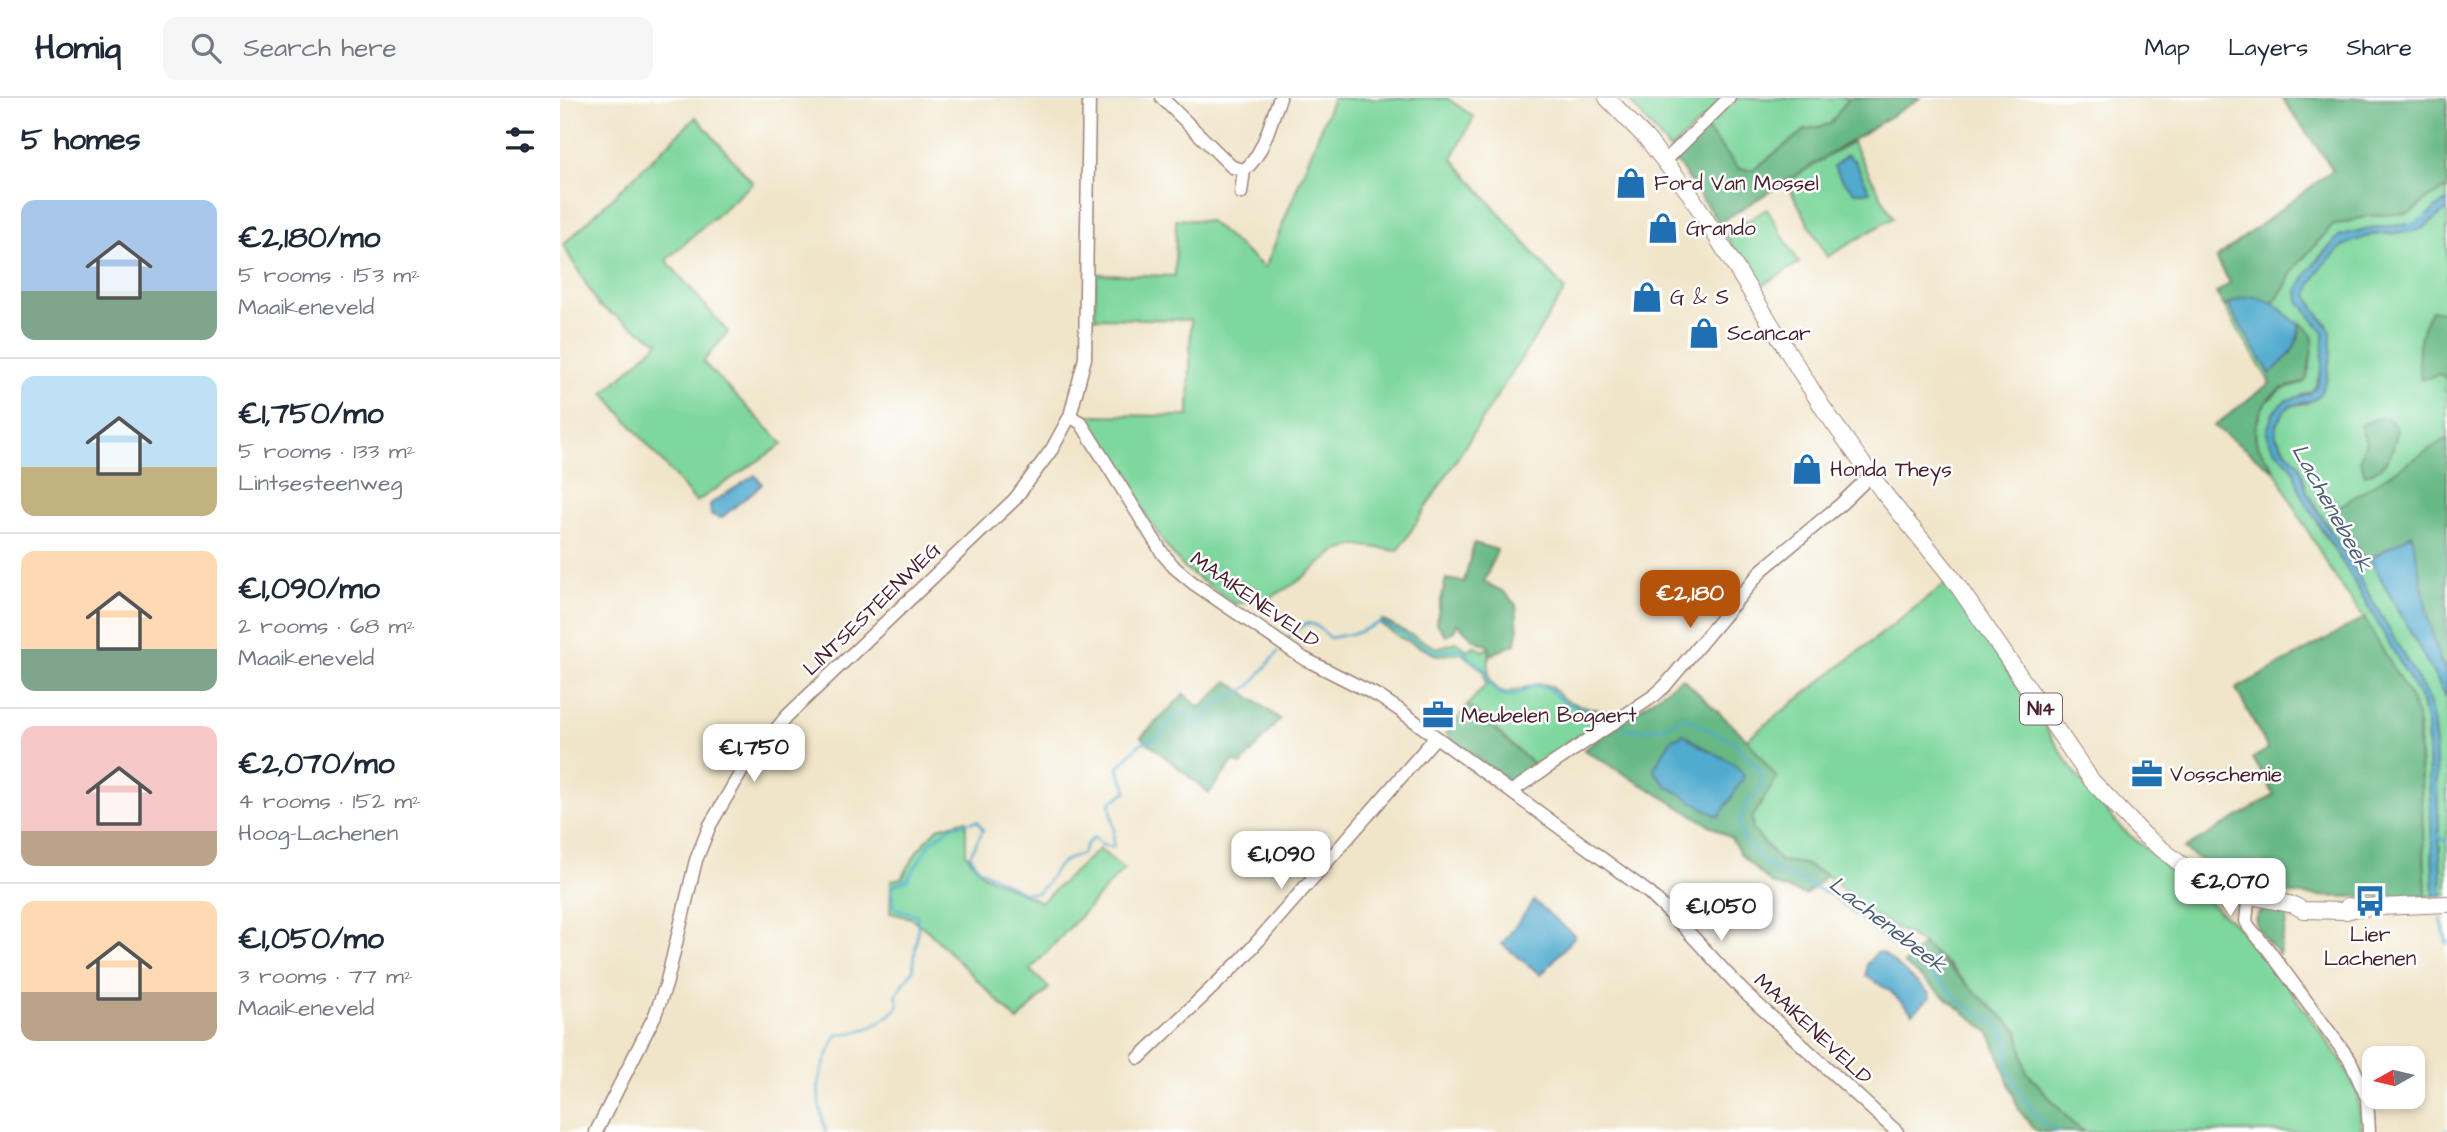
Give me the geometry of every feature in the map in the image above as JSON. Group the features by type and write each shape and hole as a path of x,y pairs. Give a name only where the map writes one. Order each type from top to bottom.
{"main road":[{"name":"N14","path":"1607,98 1647,139 1690,194 1823,408 1871,475 1887,489 1948,558 2089,763 2157,835 2183,856 2248,889 2257,897 2294,905 2302,902 2357,908 2447,905"}],"street":[{"name":"LINTSESTEENWEG","path":"596,1132 655,1016 666,985 696,860 724,799 764,742 787,716 1015,499 1052,449 1070,416 1085,358 1089,98"},
{"path":"1162,98 1232,167 1244,170 1253,164 1280,98"},
{"path":"1664,162 1730,98"},
{"path":"1241,193 1244,170"},
{"name":"MAAIKENEVELD","path":"1070,416 1081,423 1163,554 1175,568 1303,658 1378,696 1512,791 1648,893 1682,925 1743,991 1897,1132"},
{"path":"1512,791 1655,695 1763,569 1841,504 1871,475"},
{"path":"1139,1058 1244,957 1436,737"},
{"path":"2257,897 2248,902 2246,921 2350,1060 2367,1098 2369,1132"}],"green space":[{"path":"1333,98 1447,98 1474,117 1452,158 1565,290 1398,551 1357,545 1335,552 1296,583 1268,599 1235,604 1184,568 1166,546 1083,415 1189,416 1191,320 1095,318 1096,274 1175,276 1176,219 1209,221 1265,268"},
{"path":"1627,98 1725,98 1670,150"},
{"path":"1734,98 1849,98 1830,124 1805,130 1753,170 1739,169 1704,126"},
{"path":"1849,98 1920,98 1719,223 1672,155 1704,126 1739,169 1753,170 1805,130 1830,124"},
{"path":"2282,98 2447,98 2447,188 2428,198 2410,213 2368,216 2332,226 2293,270 2273,303 2254,297 2241,298 2224,306 2216,293 2230,283 2216,258 2333,170"},
{"path":"696,117 753,183 666,260 728,332 703,362 783,444 696,502 604,393 659,342 599,306 563,245"},
{"path":"1852,142 1893,218 1827,257 1786,182"},
{"path":"2447,188 2447,201 2421,221 2409,225 2368,228 2342,237 2323,253 2306,275 2298,289 2324,333 2322,367 2314,390 2280,405 2272,446 2293,468 2298,486 2321,530 2348,571 2422,701 2427,726 2434,896 2426,896 2419,726 2364,618 2335,577 2271,463 2262,453 2256,441 2255,429 2263,406 2280,390 2305,382 2310,365 2312,335 2301,323 2299,325 2273,303 2293,270 2332,226 2368,216 2414,211 2428,198"},
{"path":"1767,209 1799,263 1759,287 1725,234"},
{"path":"2447,209 2447,313 2430,311 2439,374 2447,379 2447,438 2333,511 2366,561 2370,559 2447,698 2447,895 2442,895 2434,725 2354,568 2307,492 2302,471 2276,436 2276,424 2285,410 2307,403 2319,395 2328,325 2315,310 2308,295 2315,274 2322,265 2351,242 2371,235 2409,230"},
{"path":"2228,305 2270,374 2270,383 2224,306"},
{"path":"2431,310 2447,313 2447,379 2439,374 2421,380 2419,344"},
{"path":"2300,322 2312,335 2313,340 2307,379 2275,393 2257,419 2257,446 2273,470 2214,426 2270,383 2270,374 2291,353 2299,337"},
{"path":"2388,418 2397,429 2392,451 2379,468 2365,475 2360,460 2366,442 2360,425"},
{"path":"2447,438 2447,673 2429,625 2412,535 2365,561 2332,511"},
{"path":"1474,543 1497,550 1484,582 1504,592 1516,605 1518,633 1515,644 1490,655 1489,646 1473,639 1457,623 1455,630 1446,636 1436,622 1446,579 1464,582"},
{"path":"1949,581 2077,776 2120,827 2239,928 2250,943 2263,953 2341,1060 2357,1091 2362,1132 2085,1132 2073,1124 2025,1071 2018,1030 1982,1000 1950,966 1923,944 1870,913 1827,875 1804,864 1780,861 1753,830 1752,818 1776,778 1747,739"},
{"path":"2364,618 2409,695 2417,714 2426,896 2319,896 2268,889 2216,869 2184,849 2274,795 2253,758 2268,749 2236,689"},
{"path":"1382,620 1436,648 1457,642 1467,650 1475,646 1483,651 1489,647 1490,679 1501,692 1516,691 1532,685 1547,685 1569,702 1616,714 1535,766 1468,705 1486,684 1483,671 1462,653 1436,655 1399,637 1381,624"},
{"path":"1682,678 1747,739 1777,778 1752,818 1753,830 1780,861 1804,864 1827,875 1806,895 1772,884 1741,855 1731,838 1584,750","holes":["1684,735 1733,764 1743,777 1728,804 1716,816 1680,792"]},
{"path":"1228,681 1280,719 1241,765 1234,761 1209,793 1141,737 1184,694 1200,708"},
{"path":"1468,705 1535,766 1509,782 1446,734"},
{"path":"966,820 966,854 983,875 1041,902 1099,849 1124,869 1030,970 1049,988 1018,1021 928,931 911,918 890,913 891,880 902,878 918,850 938,828"},
{"path":"2269,908 2289,911 2279,954 2258,930 2256,923 2260,912"},
{"path":"1923,944 2018,1031 2026,1071 2073,1124 2085,1132 2040,1132 2034,1129 2019,1110 1990,1033 1904,964"}],"water":[{"path":"1847,155 1855,161 1870,192 1855,192 1841,179 1834,166"},
{"path":"2447,201 2447,209 2423,228 2371,235 2344,245 2322,266 2308,295 2315,310 2331,331 2331,353 2326,382 2319,395 2313,400 2290,406 2276,424 2276,437 2299,464 2307,492 2315,507 2354,568 2429,699 2434,725 2442,895 2434,896 2427,726 2422,701 2301,495 2293,468 2272,446 2267,431 2273,413 2280,405 2286,400 2309,394 2317,385 2322,367 2324,333 2299,301 2298,289 2310,269 2339,236 2370,228 2413,224"},
{"path":"2254,297 2273,303 2299,325 2294,346 2270,374 2228,305 2241,298"},
{"path":"755,475 762,484 759,487 721,518 711,515 710,504"},
{"path":"2412,534 2429,622 2441,664 2447,673 2447,698 2370,559"},
{"path":"1684,734 1733,764 1744,777 1719,817 1667,786 1655,772 1654,768 1671,740"},
{"path":"1534,901 1575,936 1541,975 1502,944"},
{"path":"1877,952 1883,953 1929,993 1930,997 1913,1013 1890,991 1866,976 1867,964"}],"waterway":[{"name":"Lachenebeek","path":"2408,226 2427,216"},
{"name":"Lachenebeek","path":"1287,639 1308,624 1318,627 1330,638 1359,632 1381,622 1434,652 1458,648 1465,650 1469,659 1486,670 1490,684 1502,694 1513,696 1534,685 1548,688 1563,702 1607,716"},
{"name":"Lachenebeek","path":"826,1132 819,1104 819,1082 837,1035 871,1027 885,1019 899,1006 896,995 913,970 917,915 895,908 891,890 896,884 907,880 931,842 950,827 977,821 983,830 970,855 979,869 1023,892 1037,893 1058,866 1082,854 1094,837 1102,845 1113,847 1114,830 1110,803 1127,791 1118,767 1140,744 1160,736 1169,722 1181,711 1187,714 1195,725 1201,725 1216,705 1250,686 1278,652"},
{"name":"Lachenebeek","path":"1622,729 1654,729 1685,717 1735,743 1762,773 1760,791 1748,801 1739,825 1744,840 1768,866 1831,895 1945,986 1959,1001 2003,1029 2008,1048 2009,1071 2023,1097 2044,1124 2059,1132"},
{"path":"2437,834 2447,843"},
{"name":"Lachenebeek","path":"2441,919 2447,944"}],"place":[{"name":"Ford Van Mossel","path":"1631,183"},
{"name":"Grando","path":"1663,228"},
{"name":"G & S","path":"1647,297"},
{"name":"Scancar","path":"1704,333"},
{"name":"Honda Theys","path":"1807,469"},
{"name":"Meubelen Bogaert","path":"1438,715"},
{"name":"Vosschemie","path":"2147,774"},
{"name":"Lier Lachenen","path":"2370,901"}]}
